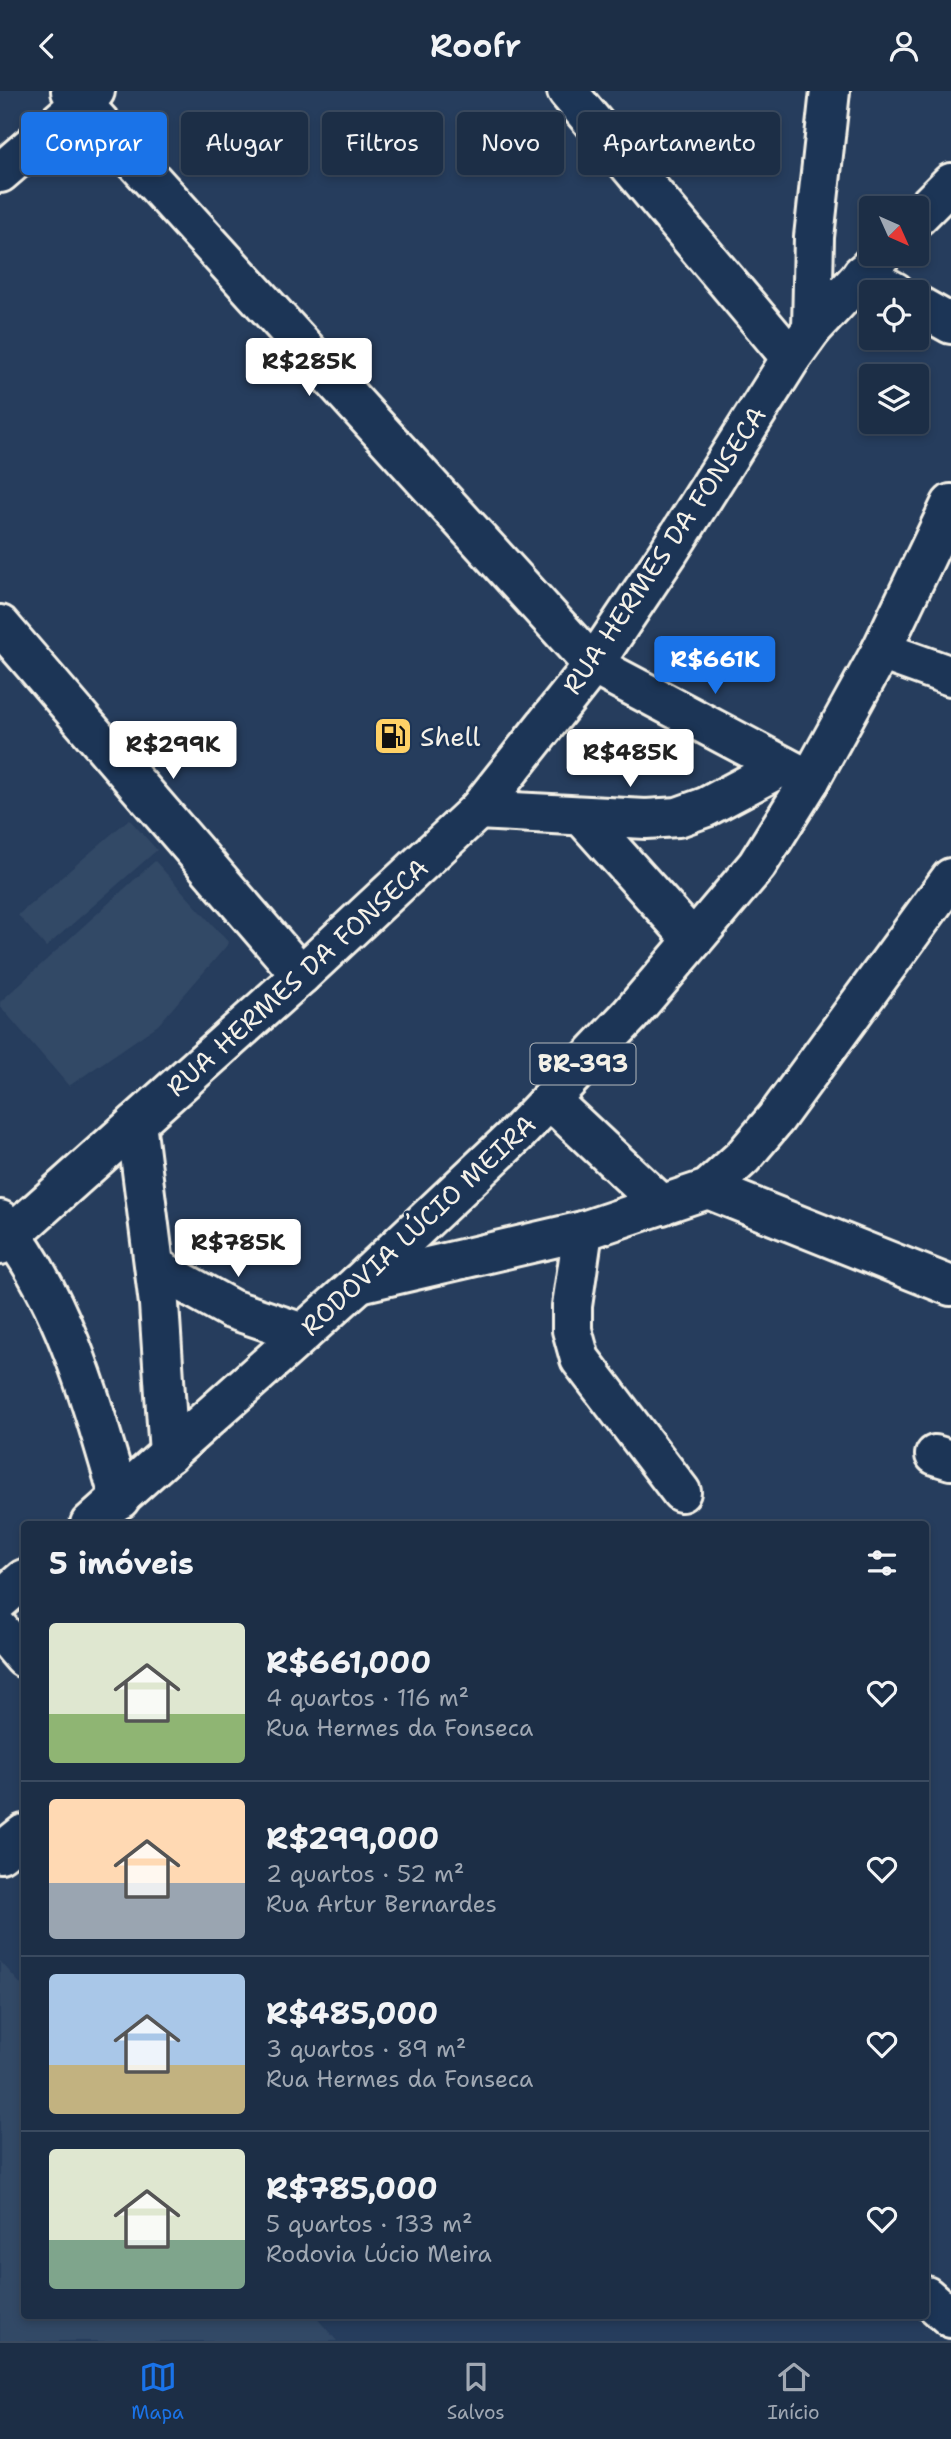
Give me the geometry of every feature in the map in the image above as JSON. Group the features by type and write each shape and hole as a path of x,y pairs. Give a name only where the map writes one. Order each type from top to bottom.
{"main road":[{"path":"567,91 802,343"},
{"path":"802,343 830,91"},
{"path":"0,173 82,95 593,665 797,773"},
{"path":"930,217 951,183"},
{"name":"RUA HERMES DA FONSECA","path":"4,1233 136,1123 301,975 478,810 593,665 802,343 870,266"},
{"path":"874,266 885,280"},
{"path":"929,312 951,324"},
{"name":"RODOVIA LÚCIO MEIRA","path":"97,1521 119,1512 169,1454 359,1283 517,1134 630,1015 694,940 757,865 797,773 881,651 948,521"},
{"path":"0,625 301,975"},
{"path":"881,651 951,676"},
{"path":"478,810 646,819 678,817 797,773"},
{"path":"582,816 694,940"},
{"path":"359,1283 583,1231 708,1189 743,1157 776,1118 951,878"},
{"path":"550,1100 662,1205"},
{"path":"136,1123 155,1267 169,1454"},
{"path":"708,1189 951,1286"},
{"path":"583,1231 572,1306 572,1330 580,1359 681,1492"},
{"path":"4,1233 38,1276 74,1355 119,1512"},
{"path":"155,1267 231,1309 303,1333"},
{"path":"0,1600 21,1582"},
{"path":"0,1630 21,1654"},
{"path":"0,1853 21,1836"},
{"path":"929,2299 951,2318"}],"shaded area":[{"path":"129,819 157,850 46,947 18,915"},
{"path":"155,861 229,943 158,1025 69,1086 0,1006 0,1002"},
{"path":"0,1961 21,1985 21,2319 318,2319 337,2341 0,2341"}],"place":[{"name":"Shell","path":"393,736"}]}
